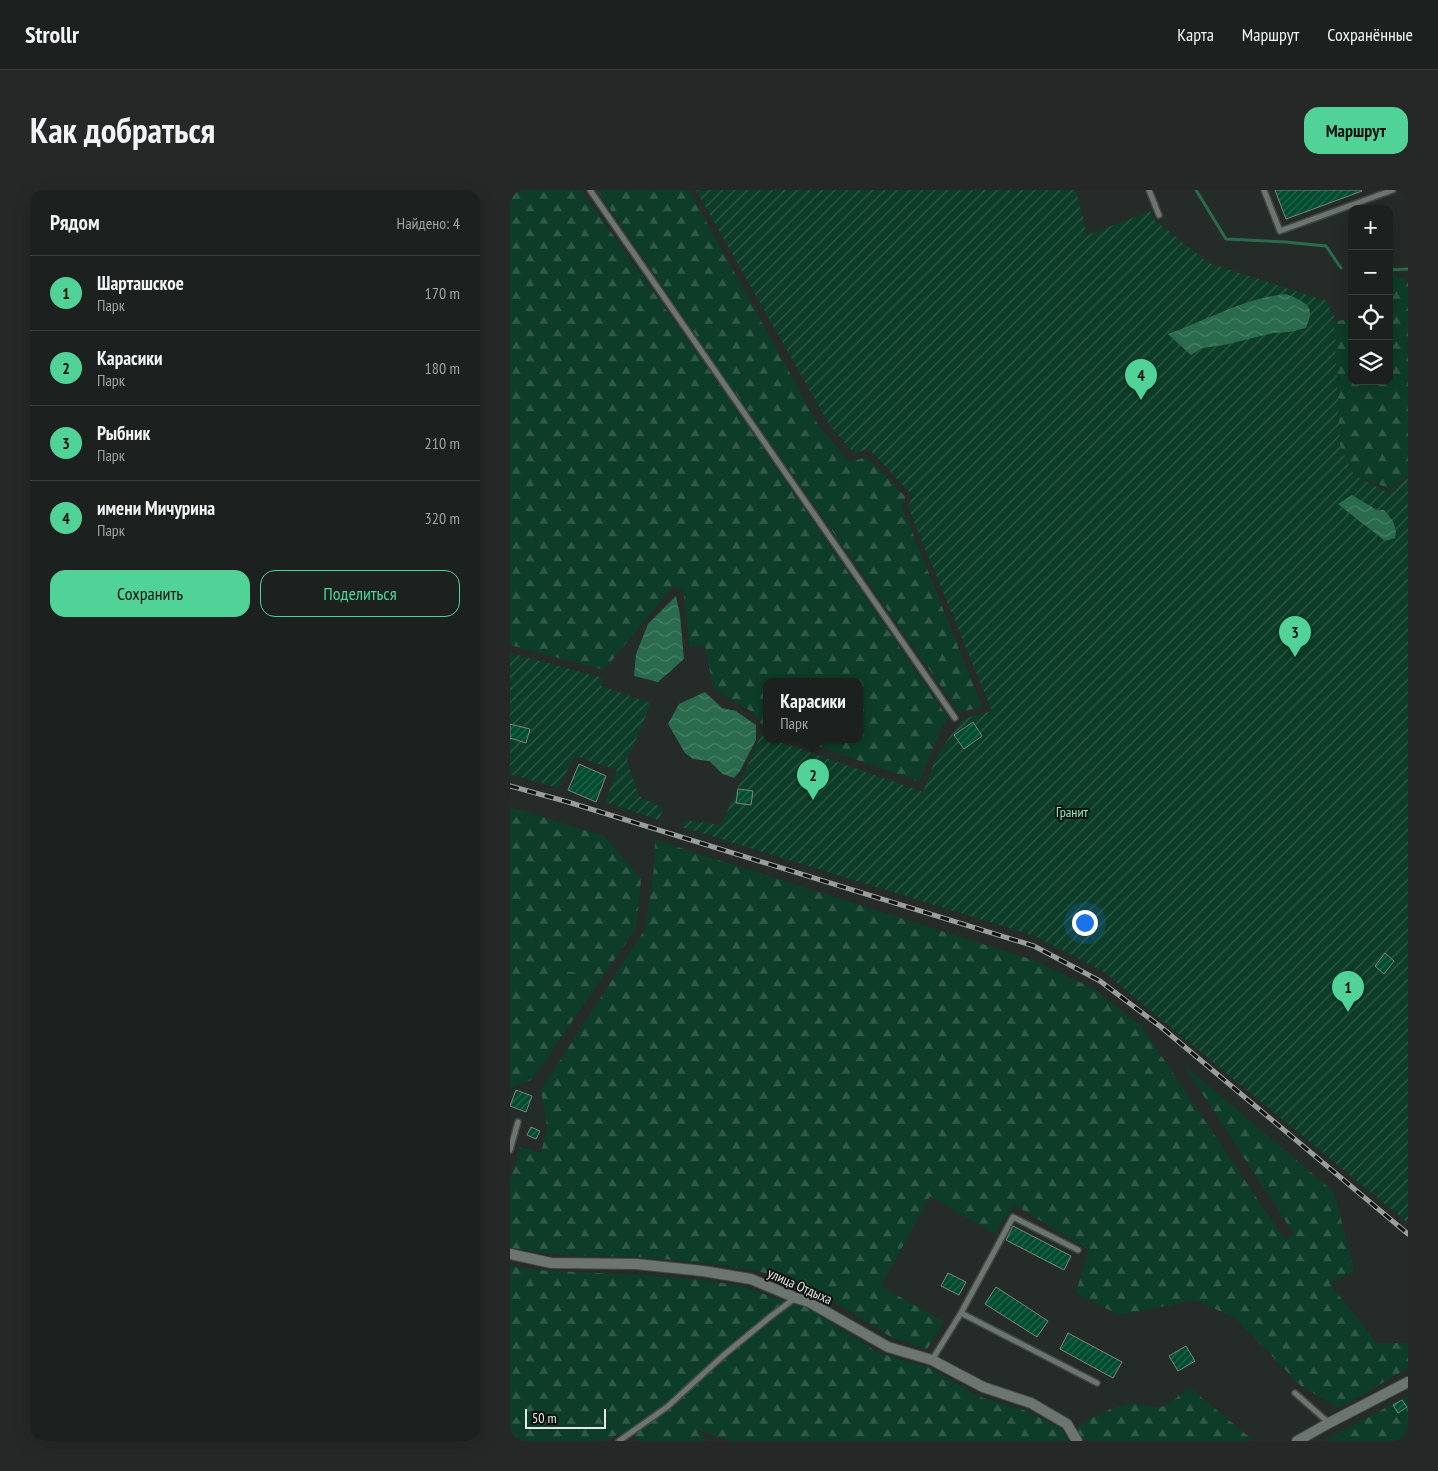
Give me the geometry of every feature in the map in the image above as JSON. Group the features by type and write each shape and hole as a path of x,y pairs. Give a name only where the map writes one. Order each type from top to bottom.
{"street":[{"name":"улица Отдыха","path":"510,1254 552,1263 636,1264 703,1271 751,1279 809,1302 888,1347 932,1360 983,1387 1031,1403 1067,1424 1077,1441"},
{"path":"1297,1441 1408,1382"}],"lane":[{"path":"590,190 955,718"},
{"path":"1149,190 1159,215"},
{"path":"1264,190 1280,231 1393,190"},
{"path":"510,1150 518,1122"},
{"path":"932,1360 961,1313 1013,1217 1078,1250"},
{"path":"619,1441 667,1407 725,1354 796,1298"},
{"path":"961,1313 1097,1383"},
{"path":"1295,1393 1329,1423"}],"green space":[{"path":"510,190 581,190 716,380 948,718 942,726 919,782 810,743 863,743 863,678 763,678 762,725 754,713 713,688 705,645 690,647 683,590 673,586 604,670 510,645"},
{"path":"597,190 689,190 819,426 849,462 867,457 906,497 902,506 982,707 959,712 721,372"},
{"name":"Гранит","path":"696,190 1076,190 1087,235 1151,211 1152,218 1209,263 1327,301 1334,316 1340,446 1354,475 1387,492 1408,478 1408,1223 1104,972 1035,936 682,827 684,820 721,825 761,735 763,736 763,743 783,743 923,792 938,753 963,719 992,711 908,507 913,496 868,448 855,454 830,426"},
{"path":"1393,274 1408,282 1408,476 1388,488 1354,475 1340,446 1334,322 1348,319 1348,385 1393,385"},
{"path":"510,653 603,678 601,686 651,703 627,761 639,796 663,808 659,820 605,802 617,770 575,756 558,788 510,774"},
{"path":"510,807 604,836 641,879 636,928 532,1080 510,1088"},
{"path":"655,840 1033,960 1094,989 1142,1027 1285,1240 1294,1234 1183,1064 1334,1192 1354,1271 1329,1283 1377,1343 1408,1343 1408,1368 1339,1408 1301,1386 1235,1318 1195,1300 1119,1315 1076,1293 1088,1250 1015,1205 994,1234 930,1196 881,1286 944,1322 927,1349 891,1337 813,1288 785,1278 753,1270 640,1257 563,1255 510,1248 510,1181 520,1147 541,1153 547,1128 541,1090 645,929 654,869"},
{"path":"564,961 582,963 581,973 563,971"},
{"path":"510,1266 537,1270 704,1280 741,1286 787,1302 805,1306 879,1353 928,1367 980,1397 1024,1410 1062,1429 1069,1441 730,1441 698,1430 708,1441 637,1441 632,1429 602,1441 510,1441"},
{"path":"1189,1387 1254,1441 1081,1441 1077,1428 1095,1416 1120,1406 1134,1403 1156,1407 1164,1406"},
{"path":"1408,1396 1408,1441 1323,1441"}],"water":[{"path":"1286,294 1306,304 1308,307 1310,317 1306,328 1202,348 1191,355 1168,334 1241,305 1271,296"},
{"path":"1352,495 1377,510 1384,510 1394,523 1396,530 1395,538 1385,541 1338,504"},
{"path":"676,596 680,615 684,659 658,682 634,676 636,654 648,624"},
{"path":"705,692 722,708 736,711 756,725 756,740 740,771 734,778 723,774 709,761 693,759 685,753 668,724 679,704"}],"building":[{"path":"1275,190 1361,190 1362,191 1286,219"},
{"path":"973,722 982,736 964,749 954,735"},
{"path":"510,724 530,729 526,743 510,738"},
{"path":"579,764 606,776 596,802 568,790"},
{"path":"738,789 753,791 751,805 736,803"},
{"path":"1385,953 1394,961 1384,974 1375,966"},
{"path":"516,1090 532,1096 526,1112 510,1106"},
{"path":"531,1127 540,1131 536,1139 527,1135"},
{"path":"1013,1226 1071,1256 1064,1270 1006,1240"},
{"path":"948,1273 966,1282 959,1295 941,1286"},
{"path":"996,1287 1048,1321 1037,1337 985,1304"},
{"path":"1068,1333 1122,1362 1113,1378 1060,1349"},
{"path":"1186,1346 1195,1361 1178,1371 1169,1356"},
{"path":"1402,1400 1407,1407 1398,1413 1393,1405"}],"waterway":[{"path":"1196,190 1226,239 1326,246 1341,268"},
{"path":"1393,270 1407,269"}],"railway":[{"path":"510,786 568,802 1034,946 1100,981 1161,1027 1408,1234"}],"place":[{"name":"имени Мичурина","path":"1141,400"},
{"name":"Рыбник","path":"1295,657"},
{"name":"Карасики","path":"813,800"},
{"name":"Шарташское","path":"1348,1012"}]}
